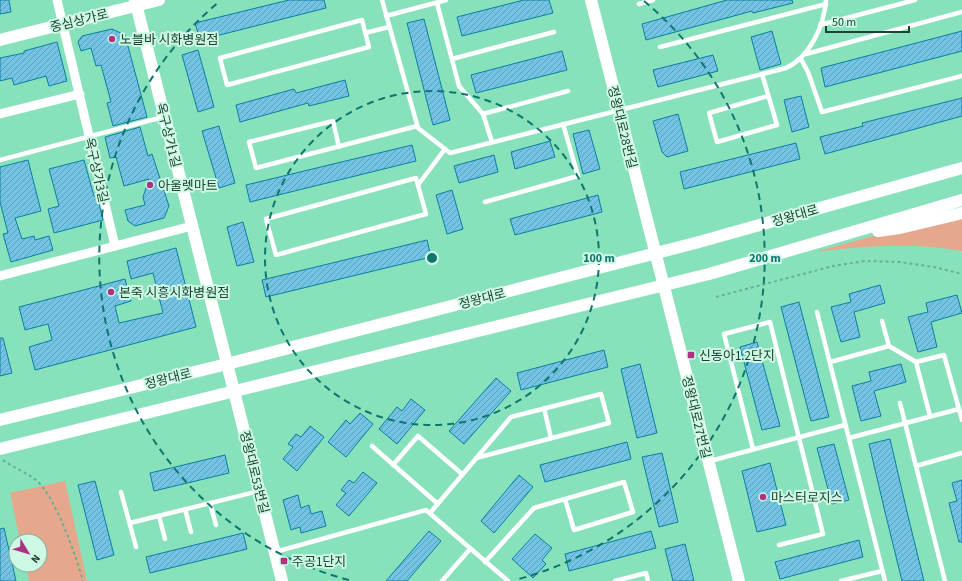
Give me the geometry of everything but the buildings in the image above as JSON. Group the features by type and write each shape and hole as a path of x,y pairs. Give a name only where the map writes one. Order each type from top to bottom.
{"street":[{"name":"옥구상가3길","path":"57,0 64,24 115,246"},
{"name":"중심상가로","path":"0,40 64,24 136,3 159,0"},
{"name":"정왕대로28번길","path":"591,0 655,254"},
{"name":"옥구상가1길","path":"136,3 227,364"},
{"path":"0,114 80,94"},
{"name":"정왕대로","path":"0,420 227,364 655,254 962,168"},
{"path":"0,449 664,286 962,200"},
{"path":"845,235 900,228 962,213"},
{"path":"0,276 192,226"},
{"name":"정왕대로27번길","path":"655,254 739,581"},
{"name":"정왕대로53번길","path":"227,364 282,581"}],"lane":[{"path":"382,0 417,126 450,153 786,68 801,59 806,54 820,25 826,2 660,47"},
{"path":"386,16 446,0"},
{"path":"639,4 653,0"},
{"path":"820,25 914,0"},
{"path":"437,2 459,86 483,114 492,142"},
{"path":"806,54 962,12"},
{"path":"362,20 365,33 369,47 227,85 220,58 362,20"},
{"path":"365,33 389,27"},
{"path":"452,59 554,32"},
{"path":"801,59 808,72 822,112 962,76"},
{"path":"762,74 777,125 717,142 709,113 768,96"},
{"path":"483,114 568,91"},
{"path":"0,160 165,117"},
{"path":"339,147 333,120 249,142 256,168 339,147 417,126"},
{"path":"485,202 578,176 563,124"},
{"path":"418,185 445,150"},
{"path":"416,178 418,185 426,214 276,255 266,219 416,178"},
{"path":"817,312 885,581"},
{"path":"882,321 889,346 916,362 930,416"},
{"path":"753,450 724,334 770,322 823,534 779,545"},
{"path":"830,362 889,346"},
{"path":"916,362 944,354 962,420"},
{"path":"430,513 462,474 511,417 601,394 609,423 476,458"},
{"path":"900,403 945,581"},
{"path":"544,408 551,438"},
{"path":"849,438 959,409"},
{"path":"708,462 845,425"},
{"path":"393,465 418,436 462,474"},
{"path":"372,446 438,504"},
{"path":"916,466 962,454"},
{"path":"485,562 534,508 565,499 624,482 633,512 574,530 565,499"},
{"path":"130,523 259,491"},
{"path":"122,492 136,548"},
{"path":"210,503 216,525"},
{"path":"185,509 191,532"},
{"path":"275,552 426,510 508,581"},
{"path":"160,516 165,539"},
{"path":"442,581 470,549"},
{"path":"841,581 882,571"},
{"path":"615,581 646,573 648,581"}],"path":[{"path":"716,297 833,266 865,261 900,262 934,267 962,274"},
{"path":"0,458 36,481 51,498 56,513 77,558 83,581"}],"shaded area":[{"path":"962,217 962,251 943,248 888,246 815,252 873,236"},
{"path":"65,481 87,581 29,581 28,573 48,573 48,533 18,533 10,493"}],"place":[{"name":"노블바 시화병원점","path":"112,39"},
{"name":"아울렛마트","path":"150,185"},
{"name":"본죽 시흥시화병원점","path":"111,292"},
{"name":"신동아1.2단지","path":"691,355"},
{"name":"마스터로지스","path":"763,497"},
{"name":"주공1단지","path":"284,561"}]}
